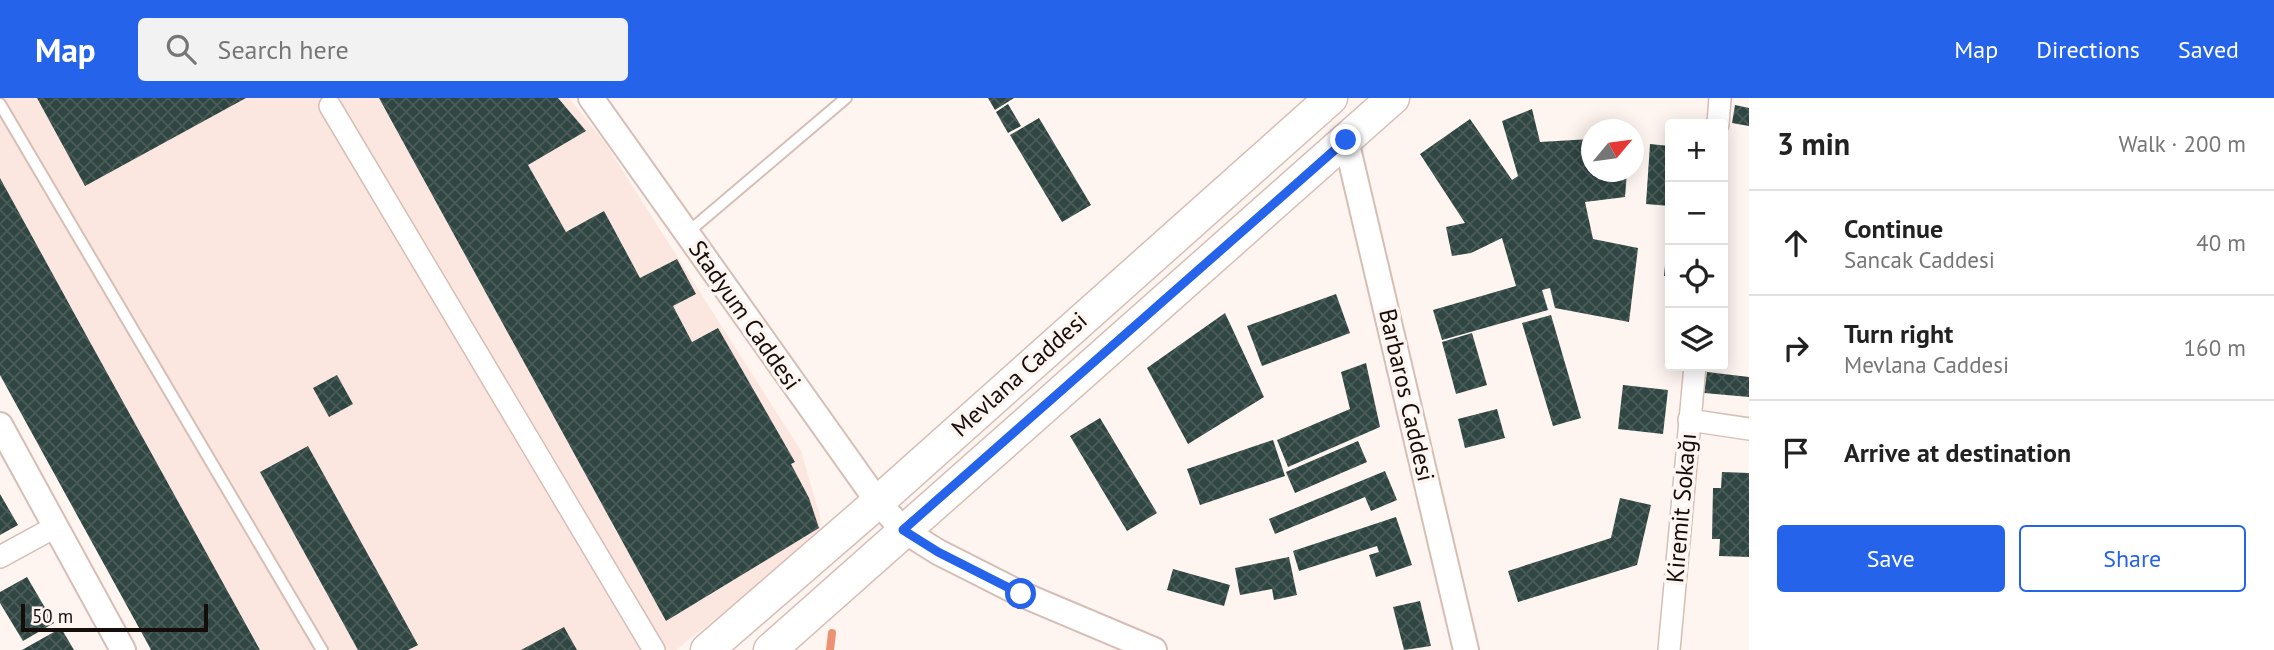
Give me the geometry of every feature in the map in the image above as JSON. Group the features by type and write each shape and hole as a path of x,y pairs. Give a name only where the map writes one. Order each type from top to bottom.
{"main road":[{"name":"Mevlana Caddesi","path":"707,650 878,502 1331,98"},
{"name":"Mevlana Caddesi","path":"770,650 1393,98"}],"street":[{"name":"Stadyum Caddesi","path":"592,98 878,502 903,530 938,552 1010,588 1154,650"},
{"path":"1718,119 1720,98"},
{"path":"330,106 654,650"},
{"name":"Barbaros Caddesi","path":"1346,140 1466,650"},
{"name":"Kiremit Sokağı","path":"1669,650 1694,371"},
{"path":"1689,420 1749,429"},
{"path":"0,425 123,650"},
{"path":"0,557 55,527"}],"lane":[{"path":"687,233 846,98"},
{"path":"0,104 322,650"}],"shaded area":[{"path":"0,98 569,98 605,143 801,451 820,516 821,535 676,650 157,650 0,371"}],"building":[{"path":"37,98 246,98 85,186"},
{"path":"379,98 558,98 586,131 528,165 566,232 604,211 640,278 677,259 696,294 673,306 692,342 718,328 795,462 791,464 809,498 819,528 666,621"},
{"path":"988,98 1014,98 995,110"},
{"path":"1008,104 1021,126 1008,133 996,112"},
{"path":"1735,105 1749,108 1749,126 1732,123"},
{"path":"1532,109 1540,142 1581,140 1581,182 1626,182 1625,197 1585,202 1593,239 1638,248 1629,322 1555,308 1550,288 1542,290 1548,310 1442,340 1433,310 1516,286 1502,238 1471,253 1452,256 1446,227 1465,223 1420,154 1470,119 1512,180 1518,176 1502,121"},
{"path":"1039,118 1091,205 1062,222 1010,135"},
{"path":"1650,144 1665,146 1665,206 1646,204"},
{"path":"0,178 260,650 151,650 0,375"},
{"path":"1336,294 1350,333 1262,366 1247,326"},
{"path":"1225,313 1264,397 1188,444 1147,368"},
{"path":"1551,315 1581,418 1553,426 1522,323"},
{"path":"1472,333 1487,385 1456,394 1442,342"},
{"path":"1366,363 1380,427 1288,467 1277,440 1350,409 1341,372"},
{"path":"1707,372 1749,377 1749,397 1704,393"},
{"path":"337,375 353,404 329,417 313,388"},
{"path":"1623,385 1668,390 1663,434 1618,429"},
{"path":"1497,409 1505,438 1465,448 1458,419"},
{"path":"1100,418 1157,513 1127,531 1070,436"},
{"path":"1273,440 1285,476 1200,505 1187,469"},
{"path":"1358,441 1367,462 1295,493 1286,472"},
{"path":"308,446 418,645 408,650 358,650 260,472"},
{"path":"1385,471 1397,500 1371,511 1365,497 1275,534 1269,519"},
{"path":"1722,472 1749,473 1749,557 1719,556 1720,539 1712,539 1713,488 1721,488"},
{"path":"0,494 18,525 0,535"},
{"path":"1620,498 1651,505 1637,565 1518,602 1508,571 1611,538"},
{"path":"1396,517 1412,565 1376,577 1369,555 1379,552 1377,546 1299,571 1293,551"},
{"path":"1289,557 1297,595 1274,600 1272,589 1240,595 1235,568"},
{"path":"1173,569 1230,585 1224,606 1167,590"},
{"path":"27,577 54,623 23,641 0,603 0,592"},
{"path":"1420,601 1431,646 1404,650 1393,607"},
{"path":"564,627 577,650 521,650"},
{"path":"61,628 74,650 22,650"}],"waterway":[{"path":"830,650 832,633"}],"route":[{"path":"1021,594 938,552 903,530 1346,140"}]}
